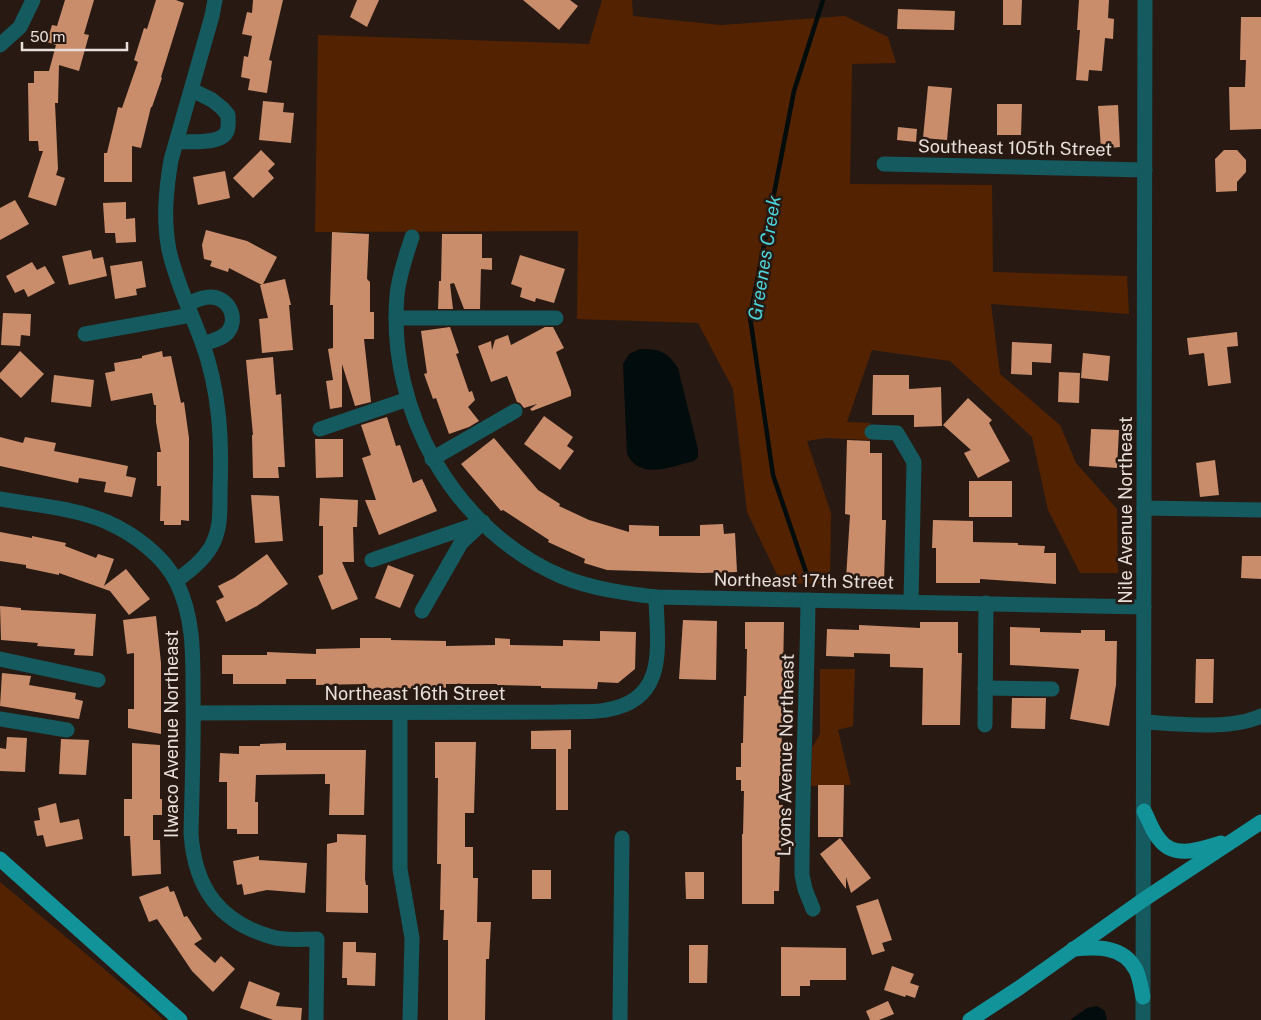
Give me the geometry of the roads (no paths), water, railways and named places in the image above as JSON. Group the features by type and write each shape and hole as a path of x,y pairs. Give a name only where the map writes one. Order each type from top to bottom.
{"main road":[{"path":"1144,811 1159,840 1173,850 1192,852 1234,840"},
{"path":"970,1020 1019,988 1143,900 1261,822"},
{"path":"0,859 180,1020"},
{"path":"1071,950 1091,947 1104,948 1122,955 1137,971 1143,997"}],"street":[{"path":"0,45 20,27 33,0"},
{"path":"0,499 85,514 107,522 130,534 151,551 176,581 201,561 216,535 219,519 221,473 219,414 212,376 203,344 170,251 166,228 167,181 215,0"},
{"name":"Nile Avenue Northeast","path":"1143,1020 1145,0"},
{"path":"177,142 215,141 222,138 226,133 228,115 222,108 192,90"},
{"name":"Southeast 105th Street","path":"884,164 1145,170"},
{"name":"Northeast 17th Street","path":"412,237 401,271 396,318 400,367 408,399 422,440 451,487 483,522 509,544 538,564 564,577 604,589 656,597 1144,607"},
{"path":"85,334 189,309 205,297 218,298 224,302 232,313 232,320 227,332 222,337 203,344"},
{"path":"396,318 556,318"},
{"path":"320,429 408,399"},
{"path":"432,459 515,411"},
{"path":"872,432 897,433 914,462 910,602"},
{"path":"1144,508 1261,510"},
{"path":"372,560 483,522"},
{"path":"422,611 461,544 483,522"},
{"name":"Ilwaco Avenue Northeast","path":"176,581 185,602 190,621 193,650 194,713 191,834 192,853 196,870 204,888 229,917 245,927 273,938 318,939 316,1020"},
{"name":"Northeast 16th Street","path":"194,713 604,711 622,707 635,701 645,691 655,671 658,657 656,597"},
{"name":"Lyons Avenue Northeast","path":"808,600 802,875 805,890 813,909"},
{"path":"985,725 986,604"},
{"path":"0,659 98,680"},
{"path":"985,688 1052,689"},
{"path":"400,713 400,868 412,938 410,1020"},
{"path":"1145,722 1233,724 1252,721 1261,716"},
{"path":"0,719 67,730"},
{"path":"620,1020 622,838"}],"waterway":[{"name":"Greenes Creek","path":"807,575 773,475 750,317 794,91 823,0"}]}
